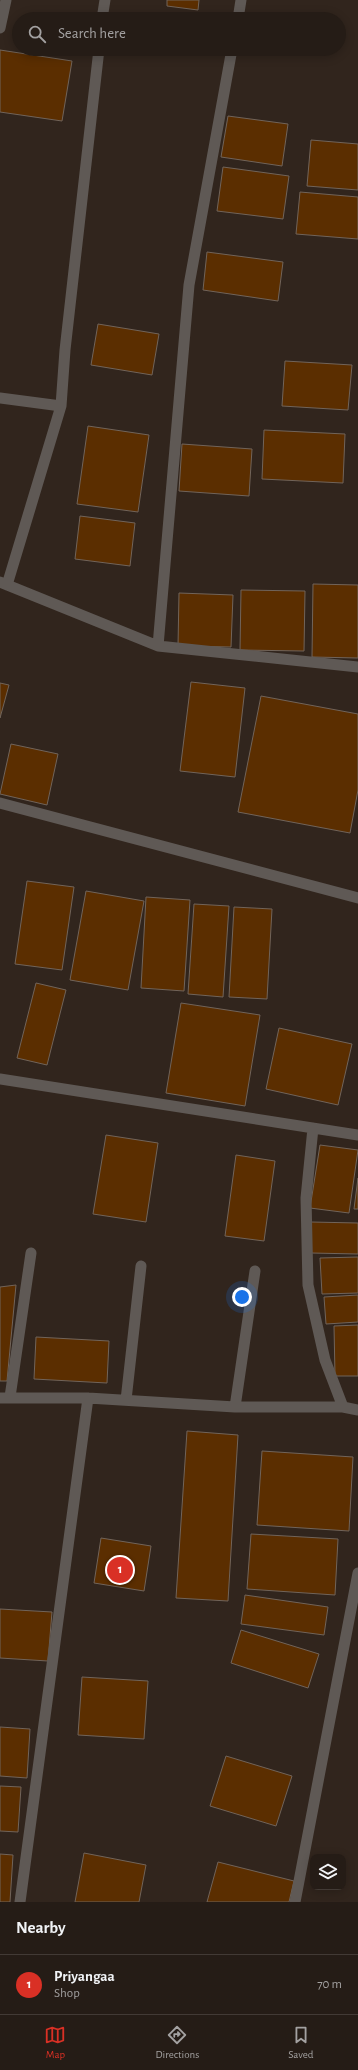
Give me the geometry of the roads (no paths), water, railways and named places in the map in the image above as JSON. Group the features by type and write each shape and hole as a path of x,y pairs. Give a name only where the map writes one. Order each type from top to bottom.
{"street":[{"path":"0,28 6,0"},
{"path":"103,12 105,0"},
{"path":"239,12 241,0"},
{"path":"98,56 66,342 61,406 4,584 158,646 358,666"},
{"path":"158,646 189,285 231,56"},
{"path":"0,398 61,406"},
{"path":"0,803 358,898"},
{"path":"0,1079 358,1135"},
{"path":"313,1128 306,1198 308,1284 325,1360 343,1407"},
{"path":"31,1253 5,1397 88,1398 235,1407 343,1407 358,1410"},
{"path":"126,1400 140,1266"},
{"path":"235,1407 255,1272"},
{"path":"20,1902 88,1398"},
{"path":"295,1902 358,1573"}],"place":[{"name":"Priyangaa","path":"120,1570"}]}
